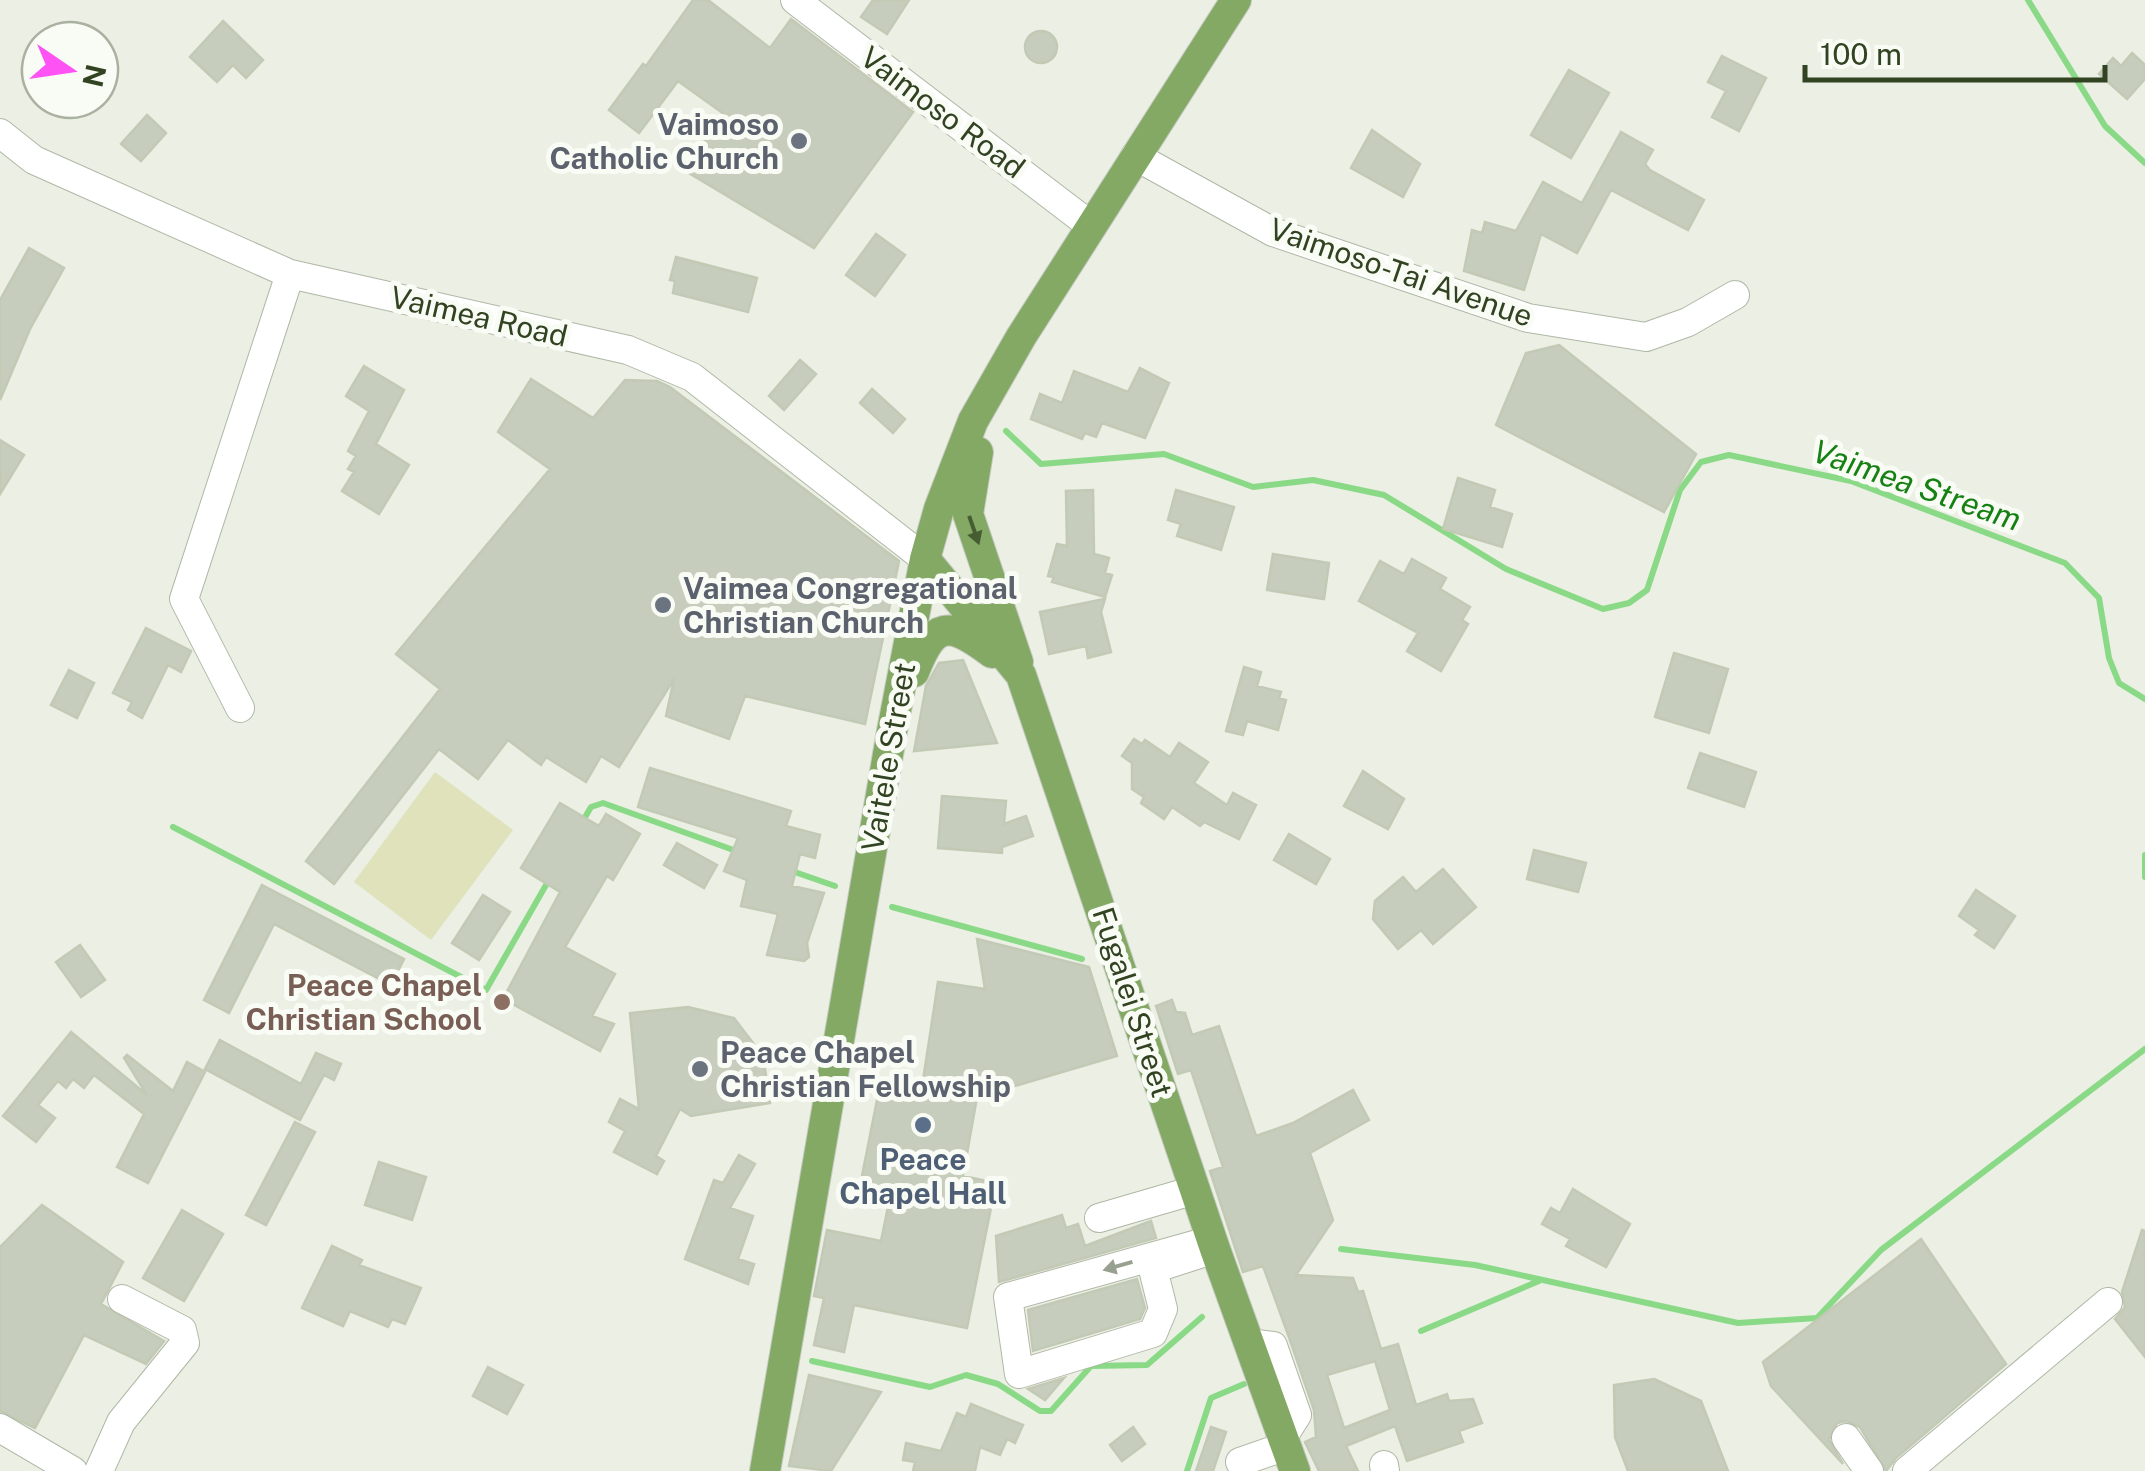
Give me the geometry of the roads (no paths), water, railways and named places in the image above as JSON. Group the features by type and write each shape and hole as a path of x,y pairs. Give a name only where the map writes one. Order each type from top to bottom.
{"main road":[{"name":"Vaitele Street","path":"765,1471 925,559 973,422 1090,225 1236,0"},
{"path":"1021,337 978,453 968,514 1022,675"},
{"name":"Fugalei Street","path":"925,559 1022,675 1213,1244 1288,1451"},
{"path":"892,731 927,639 940,632 970,636 1022,675"}],"street":[{"name":"Vaimoso Road","path":"794,0 1090,225"},
{"name":"Vaimea Road","path":"0,133 34,160 290,274 628,350 692,377 925,559"},
{"name":"Vaimoso-Tai Avenue","path":"1135,156 1273,232 1528,318 1646,336 1688,322 1735,294"},
{"path":"240,708 184,598 290,274"},
{"path":"1099,1218 1195,1190"},
{"path":"1213,1244 1154,1268 1163,1308 1153,1333 1018,1374 1008,1297 1213,1244"},
{"path":"99,1471 121,1422 186,1344 182,1330 122,1299"},
{"path":"1907,1471 2108,1302"},
{"path":"0,1428 72,1471"},
{"path":"1846,1438 1869,1471"},
{"path":"1240,1462 1288,1451"}],"waterway":[{"path":"2028,0 2105,126 2145,163"},
{"name":"Vaimea Stream","path":"1006,431 1041,464 1164,454 1253,487 1313,480 1384,495 1506,569 1603,609 1629,603 1647,590 1680,490 1701,462 1729,455 1851,481 2065,563 2099,598 2109,658 2119,683 2145,699"},
{"path":"581,824 591,807 603,803 739,852"},
{"path":"173,827 486,990 550,878"},
{"path":"2145,855 2145,877"},
{"path":"789,870 835,886"},
{"path":"892,907 1082,959"},
{"path":"1341,1249 1475,1265 1738,1323 1817,1318 1881,1250 2145,1049"},
{"path":"1421,1331 1539,1281"},
{"path":"812,1361 930,1387 966,1375 998,1384 1040,1411 1051,1411 1091,1366 1147,1365 1202,1317"},
{"path":"1187,1471 1211,1398 1244,1384"}],"place":[{"name":"Vaimoso Catholic Church","path":"799,141"},
{"name":"Vaimea Congregational Christian Church","path":"663,605"},
{"name":"Peace Chapel Christian School","path":"502,1002"},
{"name":"Peace Chapel Christian Fellowship","path":"700,1069"},
{"name":"Peace Chapel Hall","path":"923,1125"}]}
